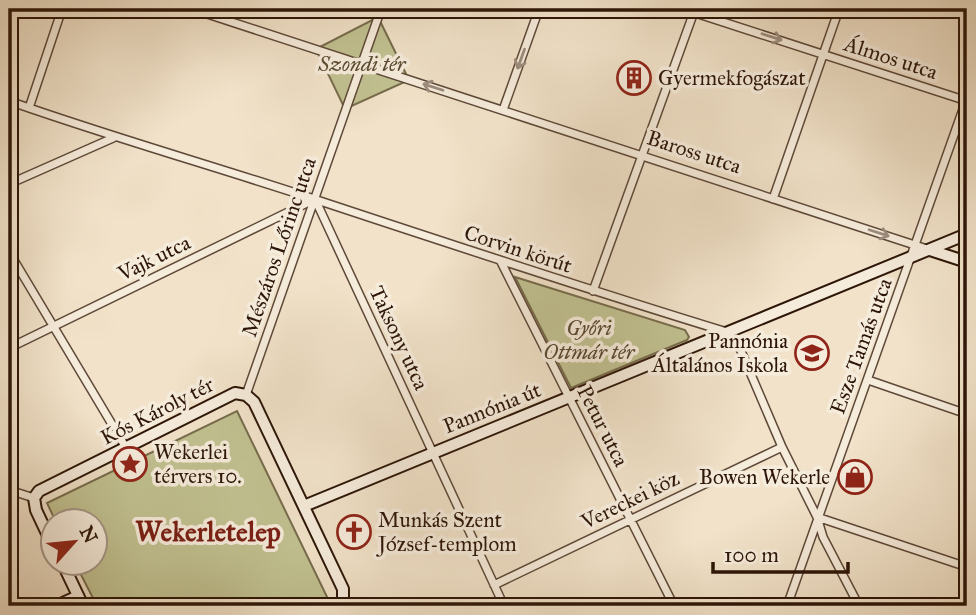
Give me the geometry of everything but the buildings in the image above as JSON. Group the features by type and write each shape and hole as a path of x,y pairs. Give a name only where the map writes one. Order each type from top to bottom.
{"street":[{"path":"29,108 62,9"},
{"path":"192,9 215,12 361,64 379,13"},
{"path":"503,110 539,9"},
{"name":"Álmos utca","path":"683,9 695,10 967,100"},
{"path":"773,199 839,9"},
{"path":"593,291 695,10"},
{"name":"Baross utca","path":"361,64 967,262"},
{"name":"Mészáros Lőrinc utca","path":"246,395 361,64"},
{"name":"Esze Tamás utca","path":"787,606 967,100"},
{"name":"Corvin körút","path":"9,101 114,138 315,199 501,262 727,332"},
{"path":"9,184 114,138"},
{"name":"Vajk utca","path":"9,348 315,199"},
{"name":"Taksony utca","path":"315,199 504,606"},
{"name":"Pannónia út","path":"304,506 967,234"},
{"path":"9,251 113,426"},
{"name":"Petur utca","path":"501,262 674,606"},
{"path":"727,332 737,344 782,447 817,517 823,537 859,606"},
{"path":"868,380 967,414"},
{"name":"Kós Károly tér","path":"34,498 39,491 234,393 246,395 254,402 343,589 341,604"},
{"path":"119,436 126,448"},
{"name":"Vereckei köz","path":"494,585 782,447"},
{"path":"9,490 34,498 38,514"},
{"path":"817,517 967,567"},
{"path":"57,606 80,601 68,576"},
{"path":"341,604 358,606"}],"green space":[{"name":"Szondi tér","path":"378,17 409,80 345,109 316,49"},
{"name":"Győri Ottmár tér","path":"515,277 685,330 689,337 571,388"},
{"path":"237,411 329,601 318,606 97,606 82,576 108,576 108,506 48,506 47,503"}],"place":[{"name":"Gyermekfogászat","path":"634,78"},
{"name":"Pannónia Általános Iskola","path":"812,353"},
{"name":"Wekerlei térvers 10.","path":"130,464"},
{"name":"Bowen Wekerle","path":"855,477"},
{"name":"Munkás Szent József-templom","path":"354,532"}],"district":[{"name":"Wekerletelep","path":"208,531"}]}
